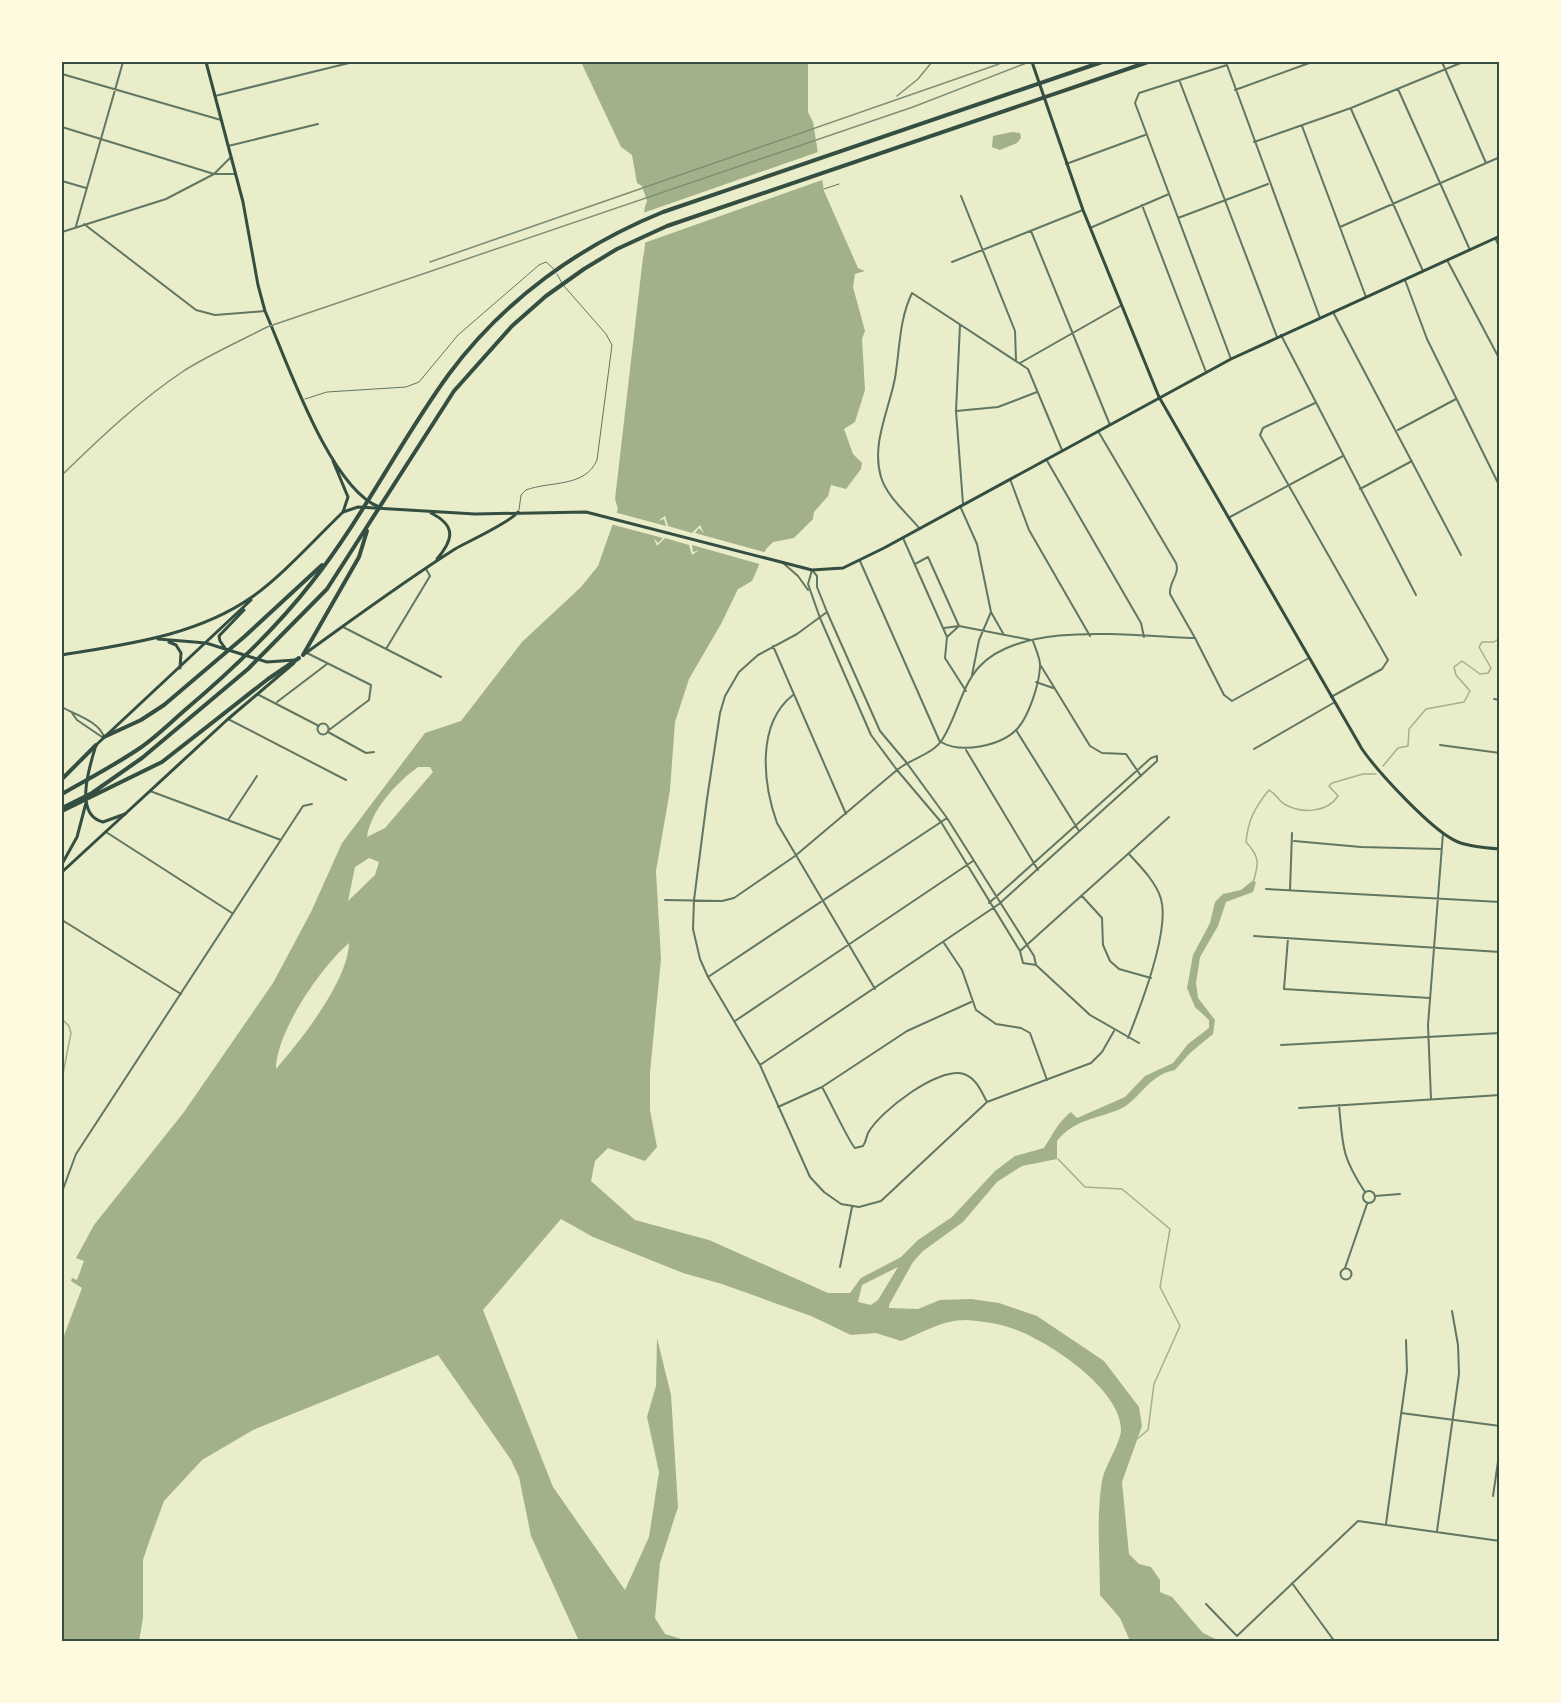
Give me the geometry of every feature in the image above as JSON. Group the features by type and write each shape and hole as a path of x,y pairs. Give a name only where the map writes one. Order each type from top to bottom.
{"highway":[{"path":"62,794 141,748 254,648 329,559 374,493 433,398 466,353 504,313 544,278 583,252 636,223 675,207 1102,62"},
{"path":"92,795 142,758 252,665 327,590 451,396 477,363 512,326 551,292 591,264 635,241 691,218 1148,62"},
{"path":"62,809 162,762 268,679 303,655 358,557 369,525"},
{"path":"104,737 150,715 224,655 329,559"},
{"path":"62,779 96,745"}],"main road":[{"path":"206,62 231,156 265,311 348,497 343,512"},
{"path":"1033,63 1083,210 1159,397 1331,697 1372,762 1443,833 1458,842 1500,849"},
{"path":"62,864 77,837 86,803 89,770 96,745 343,512 358,507 475,514 578,511 812,570 836,569 860,561 1231,359 1500,236"},
{"path":"332,460 358,495 366,502 384,509"},
{"path":"429,512 445,523 450,534 448,547 434,563"},
{"path":"62,872 228,719 303,655 426,568 485,531 510,521 518,512"},
{"path":"62,656 156,638 213,619 253,596"},
{"path":"227,649 219,641 219,636 242,614 246,605"},
{"path":"156,638 167,641 206,643 267,662 303,655"},
{"path":"167,641 180,651 180,668"},
{"path":"86,803 91,816 99,821 113,820 125,814"}],"street":[{"path":"76,226 123,62"},
{"path":"214,96 352,62"},
{"path":"1235,90 1312,62"},
{"path":"1442,62 1486,163"},
{"path":"1254,142 1351,108 1463,62"},
{"path":"1497,62 1500,66"},
{"path":"1231,359 1135,103 1139,93 1227,65 1320,318"},
{"path":"62,74 221,120"},
{"path":"1179,81 1279,336 1416,596"},
{"path":"1398,89 1470,250"},
{"path":"1351,108 1423,271"},
{"path":"228,146 318,124"},
{"path":"1302,126 1366,297"},
{"path":"62,127 214,174 235,174"},
{"path":"1066,164 1146,134"},
{"path":"62,232 166,199 214,174 231,156"},
{"path":"1340,227 1500,157"},
{"path":"62,181 86,188"},
{"path":"1178,218 1269,184"},
{"path":"1090,228 1169,194"},
{"path":"961,196 1015,331 1016,360"},
{"path":"1142,205 1206,372"},
{"path":"952,262 1083,210"},
{"path":"84,224 196,310 215,315 265,311"},
{"path":"1031,231 1110,425"},
{"path":"1495,238 1500,248"},
{"path":"1448,260 1500,360"},
{"path":"1405,280 1426,339 1500,487"},
{"path":"920,529 885,487 878,460 884,415 894,379 901,322 912,292 1028,369 1062,450"},
{"path":"1020,363 1122,305"},
{"path":"1333,312 1461,555"},
{"path":"960,325 956,411 962,506 977,544 991,612 1004,635"},
{"path":"956,411 998,407 1037,392"},
{"path":"1397,431 1456,399"},
{"path":"1315,403 1263,428 1260,435 1388,660 1382,669 1331,697"},
{"path":"1098,431 1176,563 1178,571 1170,587 1170,594 1221,690 1230,700 1237,700 1309,658"},
{"path":"1230,518 1343,456"},
{"path":"1046,459 1141,623 1144,637"},
{"path":"1360,489 1412,461"},
{"path":"1010,479 1029,530 1090,636"},
{"path":"903,538 947,637 945,658 966,691"},
{"path":"915,564 928,557 959,626"},
{"path":"860,561 941,742 966,750 992,742 1016,730 1029,706 1041,666"},
{"path":"783,563 798,576 810,592"},
{"path":"387,649 430,576 426,568"},
{"path":"1036,965 1023,963 1020,951 941,822 876,742 810,592 808,579 812,570 817,576 818,587 827,612 884,737 906,762 947,818 999,904 1034,956 1036,965 1075,1002 1114,1031 1139,1043"},
{"path":"827,612 797,634 758,655 739,672 722,705 694,900 693,929 696,945 708,977 760,1065 802,1163 815,1184 832,1199 852,1207 871,1205 889,1196 987,1102 1096,1059 1114,1031"},
{"path":"665,900 722,901 734,898 795,856 906,762 941,742 972,677 983,631 991,612"},
{"path":"943,628 959,626 1033,641"},
{"path":"947,637 959,626"},
{"path":"343,627 441,677"},
{"path":"972,677 997,652 1053,636 1195,638"},
{"path":"1033,641 1041,666 1090,746 1102,753 1124,753 1141,776"},
{"path":"773,646 846,815"},
{"path":"303,655 328,664 371,685 372,689 369,700 328,731 320,734 318,726"},
{"path":"277,702 328,664"},
{"path":"1036,682 1055,690"},
{"path":"257,694 277,702 282,708 318,726 325,724 328,731 366,753 374,752"},
{"path":"794,695 781,708 771,726 766,768 772,811 795,856 875,989"},
{"path":"1494,699 1500,700"},
{"path":"1254,749 1335,702"},
{"path":"62,707 94,724 103,732 104,737 98,736 72,713"},
{"path":"228,719 346,780"},
{"path":"1016,730 1080,831"},
{"path":"876,742 884,737"},
{"path":"1440,745 1500,753"},
{"path":"966,750 1038,870"},
{"path":"760,1065 993,909 1141,776 1157,761 1157,756 1138,769 989,903"},
{"path":"228,820 256,776"},
{"path":"150,791 281,840"},
{"path":"62,1192 76,1154 303,806 312,804"},
{"path":"1020,951 1169,817"},
{"path":"708,977 947,818"},
{"path":"106,832 233,914"},
{"path":"1290,890 1294,842 1292,833"},
{"path":"1431,1099 1428,1037 1440,849 1443,833"},
{"path":"1294,842 1440,849"},
{"path":"1128,1038 1151,978 1162,905 1157,888 1129,854"},
{"path":"735,1021 973,861"},
{"path":"1266,889 1500,902"},
{"path":"1082,896 1102,918 1105,953 1110,961 1119,969 1151,978"},
{"path":"62,920 181,994"},
{"path":"1254,936 1500,952"},
{"path":"1288,938 1284,988 1430,998"},
{"path":"944,943 962,970 971,1002 979,1013 991,1022 1021,1028 1030,1033 1047,1080"},
{"path":"778,1107 822,1087 907,1031 971,1002"},
{"path":"1281,1046 1500,1033"},
{"path":"822,1087 844,1127 849,1143 855,1148 864,1146 870,1130 896,1104 939,1076 955,1073 970,1077 977,1083 987,1102"},
{"path":"1299,1108 1500,1095"},
{"path":"1339,1104 1343,1152 1349,1167 1365,1192"},
{"path":"1365,1192 1371,1191 1375,1196"},
{"path":"1365,1192 1362,1197 1367,1204"},
{"path":"1375,1196 1400,1194"},
{"path":"1367,1204 1373,1202 1375,1196"},
{"path":"1345,1268 1367,1204"},
{"path":"840,1267 852,1207"},
{"path":"1437,1531 1459,1353 1452,1311"},
{"path":"1386,1524 1407,1371 1406,1340"},
{"path":"1400,1413 1500,1426"},
{"path":"1493,1496 1500,1448"},
{"path":"1206,1604 1237,1636 1352,1524 1362,1521 1500,1541"},
{"path":"1292,1583 1335,1641"}],"lane":[{"path":"824,189 839,184"},
{"path":"303,399 336,392 406,387 419,382 458,335 539,265 546,262 551,264 567,291 606,334 612,345 597,460 590,472 576,478 525,490 521,495 518,512"}],"shaded area":[{"path":"581,62 808,62 808,112 813,122 824,191 858,268 865,271 855,274 853,287 865,331 862,339 865,390 855,422 844,429 853,454 862,463 861,469 846,489 831,485 828,496 814,512 813,519 794,538 773,542 766,549 752,581 738,589 721,624 689,679 675,722 670,790 656,871 661,959 650,1072 650,1110 657,1147 645,1161 608,1148 595,1161 591,1181 635,1220 709,1240 828,1293 850,1293 861,1278 901,1257 918,1240 952,1217 995,1171 1015,1156 1044,1148 1059,1124 1071,1112 1077,1118 1125,1097 1145,1076 1173,1063 1188,1044 1209,1028 1209,1020 1195,1007 1187,988 1193,955 1210,923 1215,902 1223,894 1241,890 1252,881 1256,882 1253,892 1226,902 1218,926 1200,957 1196,983 1198,998 1215,1020 1213,1034 1190,1053 1175,1070 1157,1077 1125,1106 1070,1129 1057,1141 1057,1159 1022,1166 997,1182 963,1222 923,1251 913,1262 889,1305 889,1308 918,1309 940,1300 971,1299 999,1303 1037,1316 1104,1361 1139,1407 1142,1426 1122,1482 1129,1554 1139,1564 1151,1567 1160,1580 1160,1592 1172,1597 1203,1633 1220,1641 1130,1641 1120,1618 1100,1595 1100,1495 1102,1481 1121,1429 1117,1413 1108,1398 1095,1382 1061,1354 1011,1328 971,1320 940,1325 901,1341 876,1333 851,1335 811,1316 722,1284 683,1273 593,1237 561,1219 483,1310 553,1487 625,1590 649,1537 659,1472 647,1417 656,1386 657,1338 671,1395 678,1507 660,1563 655,1618 665,1634 688,1641 579,1641 531,1536 519,1477 511,1460 438,1355 253,1430 202,1460 164,1501 149,1542 143,1560 143,1618 139,1641 62,1641 62,1341 82,1288 71,1281 72,1278 77,1280 84,1261 76,1258 94,1225 184,1112 273,983 311,912 342,843 425,733 461,721 522,642 581,587 598,566 618,509 615,499 645,243 644,215 647,201 642,186 637,183 632,155 621,147","holes":["418,767 430,767 433,772 385,828 367,837 369,827 379,807","369,858 379,862 375,875 348,901 355,867","349,943 347,958 332,992 310,1026 276,1069 283,1037 292,1019 314,984","898,1267 878,1300 871,1305 858,1302 862,1285"]},
{"path":"1012,132 1020,133 1021,138 1017,143 1000,150 992,147 993,136"}],"pier":[{"path":"821,151 825,179 644,243 640,214"},
{"path":"614,512 666,526 664,519 658,521 665,516 668,526 692,533 700,525 704,533 699,528 695,533 768,553 763,565 692,545 693,552 699,550 692,555 689,545 665,538 657,546 654,538 658,543 663,538 610,524"}],"waterway":[{"path":"1383,766 1398,748 1408,746 1409,729 1426,709 1464,702 1470,691 1456,675 1454,667 1462,661 1480,674 1488,673 1491,668 1479,647 1482,642 1494,642 1500,638"},
{"path":"1253,883 1257,861 1254,852 1246,842 1248,827 1253,814 1269,790 1286,805 1300,810 1315,810 1328,805 1338,796 1329,786 1332,783 1363,774 1376,774"},
{"path":"62,1019 69,1026 71,1033 62,1079"},
{"path":"1058,1159 1085,1187 1122,1189 1170,1229 1160,1287 1180,1326 1154,1384 1148,1430 1137,1439"}],"railway":[{"path":"897,96 918,79 932,62"},
{"path":"62,475 121,420 168,382 205,358 267,327 913,107 1029,62"},
{"path":"430,262 999,64"}]}
